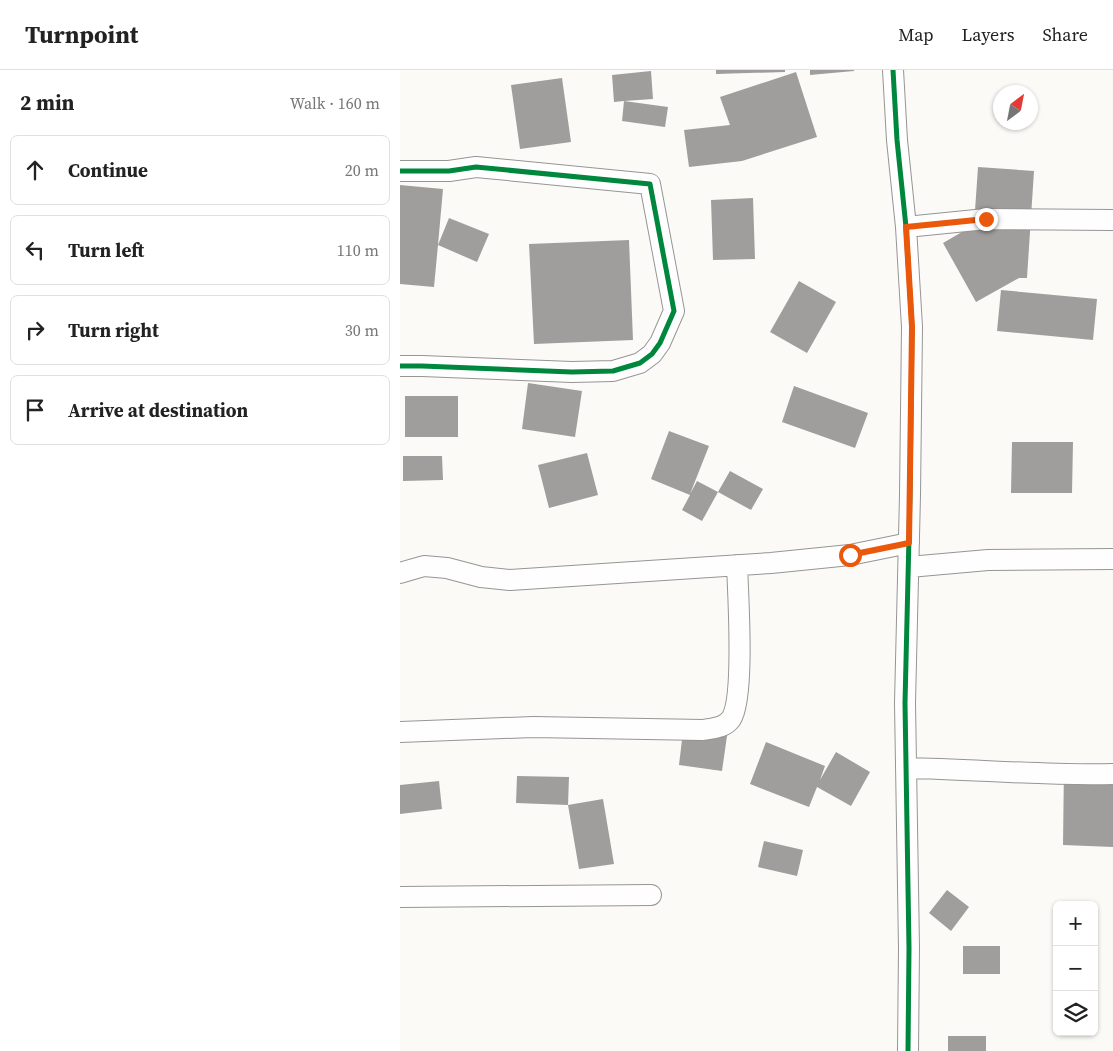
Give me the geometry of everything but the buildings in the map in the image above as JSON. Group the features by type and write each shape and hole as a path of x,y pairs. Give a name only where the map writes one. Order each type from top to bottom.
{"street":[{"path":"894,70 897,140 906,227 912,327 905,703 909,948 908,1051"},
{"path":"400,171 449,171 476,167 650,184 674,311 660,343 652,354 640,363 613,371 572,372 400,366"},
{"path":"906,227 986,219 1113,220"},
{"path":"400,573 424,566 448,568 481,577 510,580 771,564 850,555 909,543"},
{"path":"909,567 988,560 1113,559"},
{"path":"400,732 533,727 703,730 720,728 731,719 737,703 740,653 737,565"},
{"path":"906,768 958,768 1026,773 1113,774"},
{"path":"400,897 650,895"}],"cycle path":[{"path":"893,70 912,327 905,703 909,948 908,1051"},
{"path":"400,171 449,171 476,167 650,184 674,311 660,343 652,354 640,363 613,371 572,372 400,366"}],"route":[{"path":"850,555 909,543 912,327 906,227 986,219"}]}
